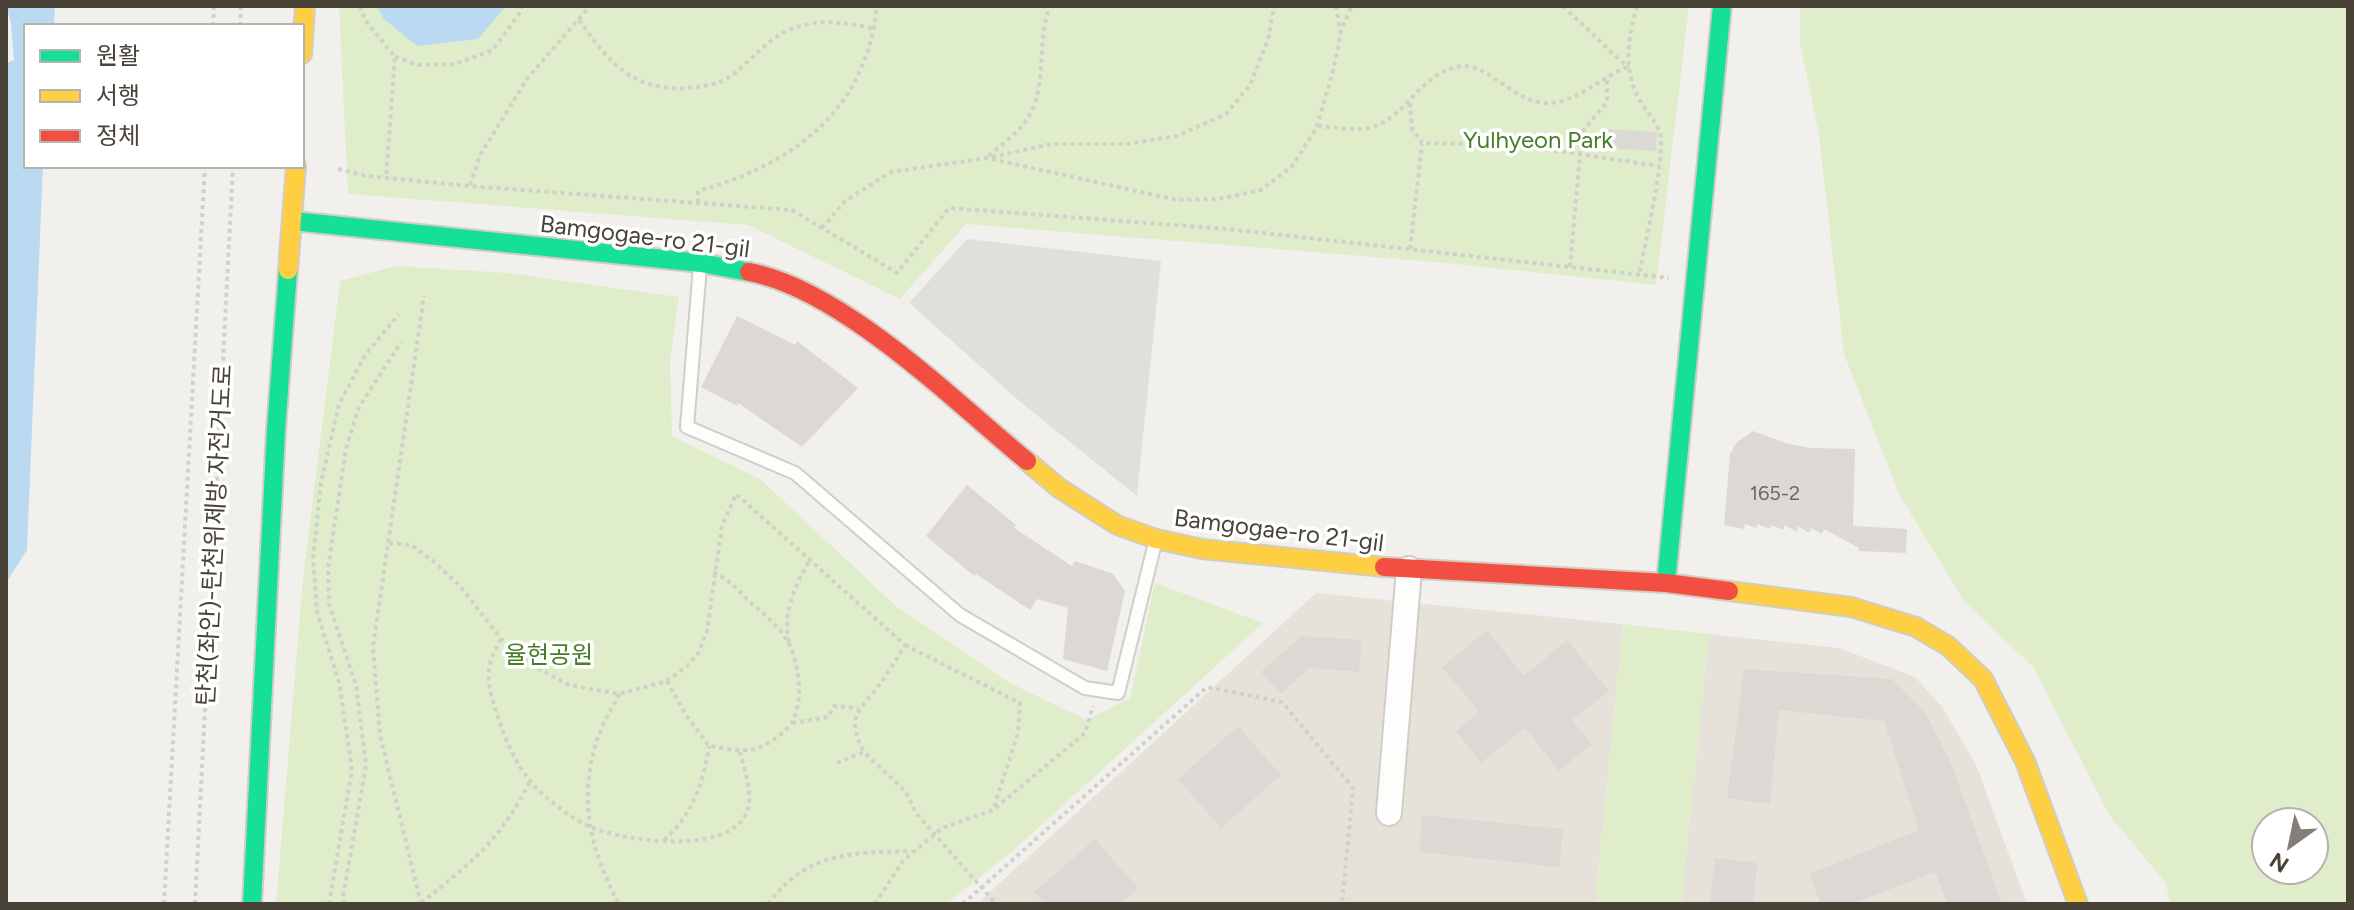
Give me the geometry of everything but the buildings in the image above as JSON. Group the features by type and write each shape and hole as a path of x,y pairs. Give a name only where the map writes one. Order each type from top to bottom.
{"street":[{"path":"1666,583 1722,6"},
{"path":"252,904 276,430 296,168"},
{"name":"Bamgogae-ro 21-gil","path":"293,221 701,263 766,275 817,297 883,341 1059,488 1117,525 1156,539 1202,549 1409,569 1666,583 1851,607 1916,627 1948,646 1983,679 2025,761 2078,904"},
{"path":"1389,813 1409,569"}],"lane":[{"path":"701,263 687,427 795,473 960,615 1085,688 1118,693 1156,539"}],"path":[{"path":"360,6 365,20 395,57 418,65 455,64 493,50 522,6"},
{"path":"469,186 480,155 527,79 590,6"},
{"path":"698,203 698,191 744,176 787,153 816,132 848,98 863,70 875,29 877,6"},
{"path":"987,158 1019,130 1031,113 1042,64 1042,28 1050,6"},
{"path":"822,228 845,201 891,172 987,158 1051,144 1127,144 1177,136 1226,114 1250,85 1268,40 1274,6"},
{"path":"1336,6 1341,34"},
{"path":"987,158 1177,200 1219,199 1261,190 1292,166 1317,126 1341,34 1352,6"},
{"path":"1563,6 1627,67"},
{"path":"1637,6 1629,35 1627,67 1639,100 1661,136 1659,166 1639,275"},
{"path":"579,20 605,56 633,78 666,89 697,87 726,79 773,38 791,29 819,21 846,22 875,29"},
{"path":"386,178 395,57"},
{"path":"1317,126 1371,128 1392,117 1428,79 1457,66 1477,68 1521,98 1539,102 1561,101 1627,67"},
{"path":"1570,267 1582,132 1607,102 1607,76"},
{"path":"1410,101 1412,129 1422,143 1410,249"},
{"path":"1422,143 1518,145 1659,166"},
{"path":"164,904 205,168"},
{"name":"탄천(좌안)-탄천위제방 자전거도로","path":"195,904 233,168"},
{"path":"338,169 386,178 469,186 792,210 897,273 949,208 1228,229 1695,281"},
{"path":"424,296 373,647 380,735 421,903 472,862 497,836 517,808 530,781"},
{"path":"329,904 352,770 339,682 317,612 313,558 321,483 339,404 365,355 399,314"},
{"path":"344,904 366,766 356,685 329,604 328,568 346,449 358,409 401,342"},
{"path":"389,543 411,545 433,561 460,586 501,639 550,677 569,685 619,694 667,681 699,652 707,631 713,572 722,526 736,494 905,645 1020,703 1018,733 993,810"},
{"path":"667,681 686,715 709,746 757,749 776,738 792,723 798,701 797,669 785,625 798,580 810,560"},
{"path":"713,572 725,577 764,614 789,644"},
{"path":"501,639 489,661 490,691 504,735 530,781 545,796 588,826 644,842 663,842 700,839 739,825 749,805 747,779 739,750"},
{"path":"905,645 881,683 858,708 854,734 864,752 906,792 916,813 996,904"},
{"path":"963,904 1207,687 1282,702 1353,788 1342,904"},
{"path":"875,904 903,861 935,833 993,810 1085,733 1097,690"},
{"path":"619,694 597,740 590,780 588,826 601,869 619,904"},
{"path":"792,723 828,717 834,706 858,708"},
{"path":"663,842 674,832 696,796 704,775 709,746"},
{"path":"837,763 864,752"},
{"path":"768,904 782,886 805,868 830,858 914,851"}],"shaded area":[{"path":"967,239 1161,261 1137,496 1024,405 909,303"},
{"path":"1316,593 1623,624 1595,904 977,904"},
{"path":"1709,634 1839,648 1915,677 1943,708 1977,767 2027,904 1681,904"}],"green space":[{"name":"Yulhyeon Park","path":"339,6 1689,6 1656,285 1436,262 966,224 900,299 748,225 348,194"},
{"path":"1800,6 2348,6 2348,904 2171,904 2165,882 2109,815 2034,668 1964,601 1900,496 1844,354 1819,135 1800,43"},
{"name":"율현공원","path":"397,266 508,273 679,297 670,360 672,436 760,479 897,607 1010,683 1087,720 1130,698 1155,583 1263,623 1015,849 946,904 276,904 303,578 340,281"},
{"path":"1623,624 1709,634 1681,904 1595,904"}],"water":[{"path":"6,6 55,6 54,24 24,24 24,168 43,168 27,550 6,583 6,63 14,60 11,23"},
{"path":"376,6 506,6 478,39 417,46 384,19"}],"traffic: fast":[{"path":"1666,583 1722,6"},
{"path":"293,221 701,263 749,272"},
{"path":"252,904 276,430 288,270"}],"traffic: slow":[{"path":"304,24 305,6"},
{"path":"288,270 296,168"},
{"path":"1027,461 1059,488 1117,525 1156,539 1202,549 1384,567"},
{"path":"1729,591 1851,607 1916,627 1948,646 1983,679 2025,761 2078,904"}],"traffic: jam":[{"path":"749,272 785,283 859,323 896,350 1027,461"},
{"path":"1384,567 1666,583 1729,591"}]}
